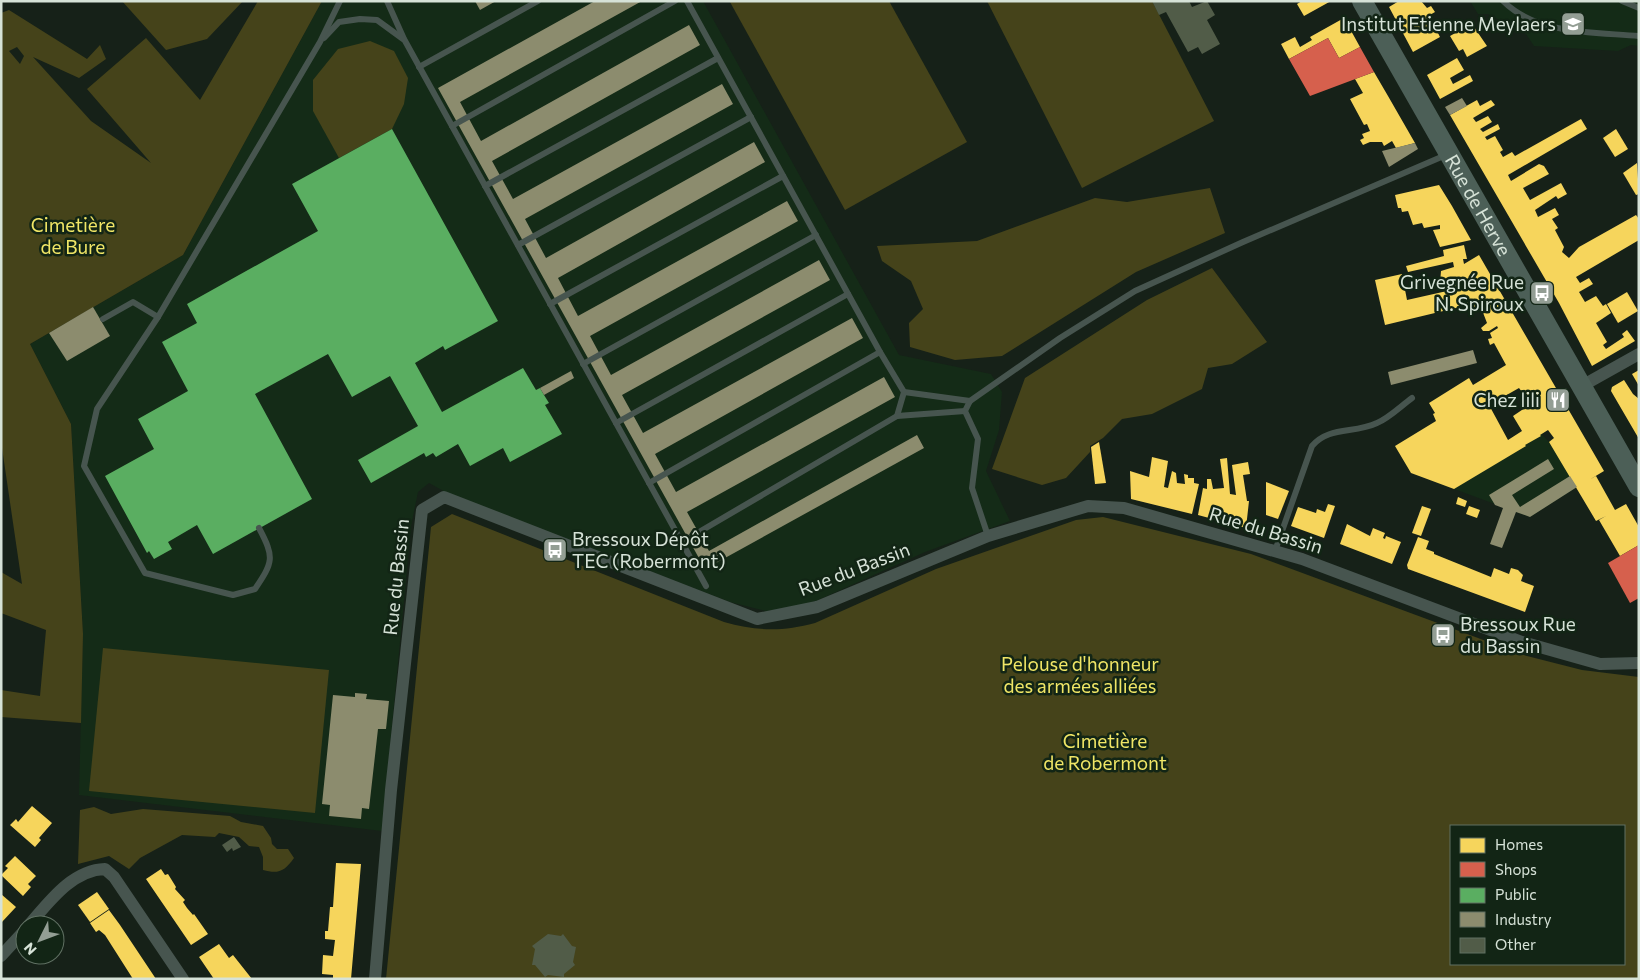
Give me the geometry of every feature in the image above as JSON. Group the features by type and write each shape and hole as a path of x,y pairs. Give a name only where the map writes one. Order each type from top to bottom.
{"main road":[{"name":"Rue de Herve","path":"1362,1 1639,488"}],"street":[{"path":"1580,387 1639,354"},
{"name":"Rue du Bassin","path":"375,979 385,854 422,510 444,497 757,620 817,607 988,536 1088,506 1124,508 1302,559 1522,642 1600,664 1639,663"},
{"path":"38,915 60,890 91,870 105,869 114,877 183,979"},
{"path":"1,956 15,941"}],"lane":[{"path":"259,528 270,549 268,569 255,589 233,595 145,573 84,466 96,409 158,317 320,42 340,1"},
{"path":"387,1 404,40 706,586"},
{"path":"419,67 538,1"},
{"path":"452,126 675,1"},
{"path":"686,1 904,392 897,416"},
{"path":"1503,1 1514,13 1558,28 1639,36"},
{"path":"1622,1 1639,8"},
{"path":"320,42 339,22 360,19 376,20 404,40"},
{"path":"485,186 718,58"},
{"path":"518,245 751,117"},
{"path":"965,411 970,401 1060,338 1135,291 1270,230 1448,155"},
{"path":"550,304 783,176"},
{"path":"583,364 816,235"},
{"path":"616,423 848,294"},
{"path":"103,319 133,302 158,317"},
{"path":"649,482 880,352"},
{"path":"904,392 970,401"},
{"path":"1275,551 1312,446 1319,438 1332,431 1356,430 1378,423 1412,398"},
{"path":"682,542 897,416 965,411"},
{"path":"965,411 978,439 972,488 988,536"}],"shaded area":[{"path":"322,1 703,1 899,355 991,374 1002,392 999,430 986,471 1010,521 925,552 816,601 783,610 766,611 730,602 449,494 429,483 418,492 411,526 382,831 79,795 83,634 71,424 30,344 183,255"},
{"name":"Institut Etienne Meylaers","path":"1470,1 1639,1 1639,46 1631,45 1618,51 1534,46 1526,34 1488,14 1478,14"},
{"path":"1534,426 1549,442 1577,487 1530,517 1438,483"}],"green space":[{"path":"122,1 243,1 207,39 166,50"},
{"name":"Cimetière de Bure","path":"258,1 322,1 183,255 30,344 71,424 83,634 81,723 1,717 1,690 40,696 46,630 1,613 1,572 22,584 1,441 1,13 9,10 87,59 100,45 106,59 79,78 33,57 91,121 151,163 87,89 146,38 200,100","holes":["17,47 24,56 20,64 9,51"]},
{"path":"889,1 967,142 845,210 730,2"},
{"path":"987,1 1152,1 1214,121 1082,188"},
{"path":"370,41 394,51 408,78 404,104 392,129 339,158 313,111 313,80 338,49"},
{"path":"1210,188 1225,233 1136,272 1002,356 955,360 910,347 909,323 923,309 911,281 882,261 877,246 977,241 1095,198 1127,202"},
{"path":"1212,268 1267,342 1232,364 1208,368 1202,389 1152,414 1122,419 1103,438 1090,446 1090,452 1066,478 1042,485 992,469 1025,378 1147,300"},
{"name":"Cimetière de Robermont","path":"452,514 724,622 758,629 791,628 815,623 936,569 1076,520 1103,517 1251,554 1527,656 1582,670 1639,677 1639,979 386,979 431,527"},
{"path":"103,648 329,670 315,813 89,791"},
{"path":"94,807 111,814 143,809 230,816 241,822 263,826 271,838 272,844 277,849 288,849 294,858 280,871 263,870 263,857 259,847 249,846 239,837 219,833 215,837 182,835 140,858 129,869 109,856 78,864 80,810"}],"building: Homes":[{"path":"1302,1 1331,1 1304,16 1297,4"},
{"path":"1399,1 1421,1 1427,8 1431,6 1435,12 1428,16 1435,29 1438,27 1437,31 1440,37 1413,52 1389,7"},
{"path":"1344,18 1360,47 1339,58 1328,38 1289,59 1281,44 1295,37 1300,47 1312,40 1310,37"},
{"path":"1466,27 1468,30 1474,27 1487,46 1467,57 1463,49 1459,51 1450,36"},
{"path":"1457,58 1464,70 1450,78 1453,84 1470,75 1473,81 1440,99 1427,75"},
{"path":"1374,72 1415,143 1396,148 1392,141 1384,146 1382,142 1370,142 1363,145 1360,140 1364,138 1362,134 1370,131 1367,124 1364,125 1350,99 1363,93 1355,79"},
{"path":"1477,100 1480,106 1491,100 1495,105 1473,118 1476,122 1488,116 1492,122 1480,129 1483,132 1498,124 1500,129 1485,137 1487,140 1495,136 1503,150 1500,152 1503,157 1512,152 1515,156 1581,119 1587,129 1508,175 1511,181 1539,164 1544,166 1549,174 1523,188 1530,200 1561,183 1567,194 1558,199 1556,196 1535,210 1538,217 1555,208 1559,215 1552,219 1558,228 1555,230 1564,247 1562,252 1569,258 1579,247 1636,215 1639,219 1639,240 1576,277 1580,283 1589,278 1593,284 1579,292 1585,302 1596,296 1603,306 1606,304 1611,313 1596,323 1607,342 1603,345 1606,349 1624,337 1622,334 1627,330 1635,341 1592,366 1559,303 1450,115"},
{"path":"1616,129 1628,149 1615,157 1603,138"},
{"path":"1637,163 1639,194 1636,195 1623,173"},
{"path":"1439,185 1471,240 1440,247 1433,230 1440,229 1440,225 1424,228 1422,223 1413,225 1408,211 1402,212 1401,208 1398,208 1395,195"},
{"path":"1464,245 1467,259 1463,259 1464,264 1479,255 1604,471 1589,480 1596,476 1615,510 1626,504 1639,527 1639,545 1620,556 1599,520 1606,516 1596,521 1549,442 1554,438 1548,430 1526,446 1454,489 1411,473 1395,446 1436,421 1433,414 1435,413 1429,403 1469,378 1473,385 1506,365 1494,343 1490,345 1488,339 1492,338 1490,333 1498,328 1497,326 1489,331 1483,331 1481,328 1487,323 1482,310 1467,312 1464,306 1385,325 1375,280 1402,274 1407,300 1447,291 1445,286 1459,282 1461,287 1463,285 1460,279 1440,283 1441,271 1454,267 1453,262 1408,272 1406,266 1444,256 1443,250","holes":["1519,388 1531,404 1513,416 1522,431 1508,440 1489,405"]},
{"path":"1627,292 1638,311 1618,323 1607,304"},
{"path":"1639,370 1639,386 1632,374"},
{"path":"1624,380 1633,394 1639,399 1639,439 1611,391 1612,387"},
{"path":"1099,442 1106,483 1095,484 1091,447"},
{"path":"1152,457 1168,461 1164,487 1168,488 1172,471 1176,473 1177,483 1185,484 1184,474 1188,475 1188,478 1194,478 1194,483 1199,484 1192,514 1131,499 1130,471 1149,477"},
{"path":"1227,458 1230,494 1236,495 1232,465 1248,462 1250,474 1243,475 1247,501 1249,501 1246,528 1198,515 1203,488 1207,489 1207,479 1211,479 1213,489 1224,488 1220,459"},
{"path":"1266,482 1289,491 1278,519 1266,515"},
{"path":"1458,497 1467,501 1465,507 1456,504"},
{"path":"1328,504 1335,506 1324,538 1291,526 1298,507 1316,513 1317,509 1325,512"},
{"path":"1422,506 1431,509 1421,536 1412,533"},
{"path":"1469,506 1480,510 1477,518 1466,514"},
{"path":"1347,524 1370,536 1373,528 1385,533 1383,538 1385,539 1386,536 1401,542 1392,564 1340,544"},
{"path":"1418,537 1429,541 1426,549 1434,552 1434,554 1491,577 1494,568 1509,574 1511,568 1518,570 1523,575 1521,581 1534,586 1525,612 1408,569 1407,565"},
{"path":"32,806 52,823 39,838 41,840 35,847 10,825 16,819 18,822"},
{"path":"15,856 36,876 28,884 31,887 23,896 1,875 8,868 5,866"},
{"path":"336,863 361,864 351,979 333,979 333,975 322,974 323,955 333,956 335,940 325,939 325,931 328,931 330,907 333,907"},
{"path":"161,869 165,875 168,874 176,887 175,889 185,900 183,902 187,908 194,914 208,934 191,945 146,879"},
{"path":"97,892 109,909 90,922 78,905"},
{"path":"1,894 16,907 1,923"},
{"path":"109,910 156,979 133,979 105,935 99,930 96,932 90,923"},
{"path":"219,944 229,958 233,955 252,979 214,979 199,957"}],"building: Shops":[{"path":"1328,38 1339,58 1360,47 1374,72 1310,96 1289,59"},
{"path":"1639,545 1639,598 1630,603 1608,563"}],"building: Public":[{"path":"392,129 498,321 445,350 443,346 415,363 442,412 523,368 536,390 540,388 549,403 545,405 562,434 510,462 503,448 470,466 458,444 436,457 433,453 426,457 424,453 371,483 358,460 418,426 390,376 352,397 328,354 255,394 312,499 213,554 197,525 168,542 172,549 154,559 149,551 147,553 105,476 154,449 138,419 188,391 162,342 197,323 187,304 318,231 292,184"}],"building: Industry":[{"path":"475,1 496,1 480,10"},
{"path":"595,1 642,1 460,102 481,141 689,25 700,45 492,161 513,199 722,84 733,104 525,219 546,258 754,142 765,162 558,278 578,316 787,201 798,221 590,336 611,375 819,260 830,280 622,395 643,433 852,318 863,338 655,454 676,492 884,377 895,397 687,512 709,551 917,435 924,448 705,569 438,88"},
{"path":"1462,98 1467,106 1450,115 1445,107"},
{"path":"1415,143 1418,149 1389,167 1382,151"},
{"path":"93,307 110,336 67,361 49,333"},
{"path":"1473,350 1477,363 1391,385 1388,372"},
{"path":"571,371 574,378 544,395 540,388"},
{"path":"1548,459 1554,469 1512,495 1520,507 1570,476 1577,487 1530,517 1516,512 1502,548 1490,544 1503,508 1495,505 1489,495"},
{"path":"355,693 367,694 366,699 389,701 386,729 378,729 369,809 362,808 361,819 329,816 330,805 322,804 333,695 355,697"}],"building: Other":[{"path":"1152,1 1189,1 1192,7 1207,1 1215,15 1207,20 1220,44 1202,54 1198,47 1188,52 1166,12 1159,15"},
{"path":"234,837 241,847 233,851 232,848 227,852 222,845"},
{"path":"548,934 561,936 563,934 572,946 576,947 573,962 575,965 564,974 564,977 548,975 545,977 535,965 532,965 535,949 532,946"}],"place":[{"name":"Institut Etienne Meylaers","path":"1573,24"},
{"name":"Grivegnée Rue N. Spiroux","path":"1542,293"},
{"name":"Chez lili","path":"1558,400"},
{"name":"Bressoux Dépôt TEC (Robermont)","path":"555,550"},
{"name":"Bressoux Rue du Bassin","path":"1443,635"}],"park label":[{"name":"Pelouse d'honneur des armées alliées","path":"1080,675"}]}
